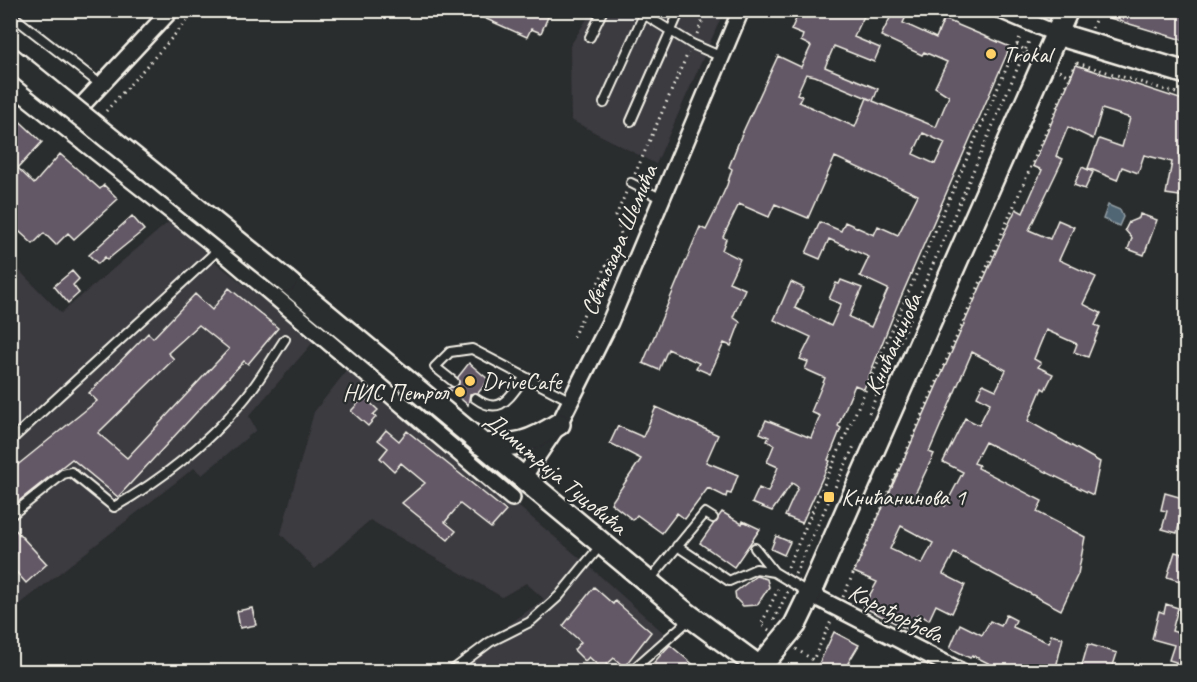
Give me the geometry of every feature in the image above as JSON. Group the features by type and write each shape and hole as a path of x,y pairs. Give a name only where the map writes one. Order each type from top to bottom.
{"main road":[{"name":"Книћанинова","path":"741,655 763,669 795,626 1067,10"},
{"path":"1057,34 1186,73"},
{"name":"Димитрија Туцовића","path":"10,58 286,282 601,544 741,655"},
{"path":"481,444 512,446 526,443 558,424"}],"street":[{"path":"64,124 171,10"},
{"name":"Светозара Шемића","path":"522,479 571,401 610,322 741,10"},
{"path":"1000,10 1057,34"},
{"path":"10,84 64,124 219,249 512,498"},
{"name":"Карађорђева","path":"810,594 962,672"}],"lane":[{"path":"590,37 603,10"},
{"path":"631,121 680,10"},
{"path":"603,104 642,12 670,31 722,57"},
{"path":"10,14 100,84"},
{"path":"631,183 662,199"},
{"path":"10,441 219,249"},
{"path":"10,516 63,474 71,472 114,507 134,496 211,436 243,402 285,339"},
{"path":"454,382 435,367 450,352 472,349 571,401"},
{"path":"475,398 488,406 497,406 507,400 525,377"},
{"path":"648,582 705,513 713,518"},
{"path":"450,672 490,642 530,621 559,596 601,544"},
{"path":"678,546 729,581 756,569 774,572"},
{"path":"755,548 774,572 810,594"},
{"path":"630,672 692,618"}],"path":[{"path":"106,111 197,10"},
{"path":"813,660 838,608 1099,10"},
{"path":"868,413 1031,24"},
{"path":"790,587 770,630 761,625 1031,24"},
{"path":"1077,63 1186,96"},
{"path":"795,576 859,435"}],"shaded area":[{"path":"592,11 724,11 656,164 571,120 570,46"},
{"path":"171,220 219,265 315,340 249,416 256,430 202,475 194,468 11,611 11,262 61,313"},
{"path":"351,365 589,566 667,636 634,671 445,671 544,599 526,583 502,597 370,520 315,569 281,534 314,412"}],"water":[{"path":"1108,205 1120,210 1123,217 1119,226 1103,219"}],"building":[{"path":"466,10 551,10 541,33 531,29 527,37"},
{"path":"800,10 822,10 832,15 834,10 867,10 854,37 880,48 874,62 834,46 825,67 878,89 873,101 936,127 949,96 935,87 947,62 924,52 922,55 881,36 894,10 909,10 903,23 936,38 944,19 1010,47 897,306 864,389 855,385 838,426 841,428 828,460 830,461 802,523 785,516 798,487 792,483 772,511 752,503 759,488 768,492 778,467 767,462 774,445 767,441 769,437 760,433 766,420 811,438 820,416 811,412 825,378 805,369 808,362 800,359 811,337 774,320 791,282 804,288 795,308 831,326 841,304 829,299 836,283 839,284 841,280 862,288 849,317 871,327 888,289 860,276 869,257 829,239 820,259 806,253 820,222 841,231 845,222 874,235 878,226 898,235 918,195 835,157 808,218 775,204 769,217 739,204 723,237 726,239 722,250 740,259 729,282 745,289 733,317 740,322 731,346 724,343 710,374 696,368 699,363 668,349 659,370 643,363 700,227 706,230 727,185 732,169 729,167 741,136 778,56 801,67 811,46 801,41 803,35 791,30","holes":["806,74 815,76 872,100 867,98 855,127 799,102 802,96 797,94","923,133 945,143 935,164 913,154"]},
{"path":"1094,10 1153,10 1168,14 1169,10 1186,10 1186,41 1093,13"},
{"path":"1076,65 1186,101 1186,130 1179,157 1186,159 1186,197 1166,194 1172,162 1144,155 1138,173 1122,167 1117,180 1088,168 1099,139 1122,147 1130,118 1102,109 1093,139 1068,127 1056,156 1063,159 1029,230 1050,239 1058,220 1074,227 1059,260 1096,277 1083,304 1101,313 1095,325 1100,327 1088,357 1074,352 1077,344 1046,330 1034,359 1041,363 1038,367 1053,374 1045,390 1042,388 1028,421 1100,462 1093,495 985,442 974,463 979,465 978,468 1042,501 1037,512 1085,537 1078,574 1061,610 954,553 943,574 965,585 952,613 936,605 929,620 918,614 907,629 863,607 877,582 854,572 1003,236 1016,209 1023,213 1042,170 1033,166","holes":["972,352 1006,370 996,390 983,384 977,396 990,403 979,425 965,418 943,462 963,472 945,506 916,492 934,454 929,452","901,526 933,543 922,564 890,549"]},
{"path":"10,112 42,142 18,168 34,184 60,154 100,189 104,185 118,199 74,239 68,233 56,245 44,233 33,244 10,223"},
{"path":"1082,167 1093,172 1085,189 1074,185"},
{"path":"1140,214 1157,220 1144,255 1128,249 1132,238 1125,230 1129,222 1139,218"},
{"path":"132,216 144,230 107,260 105,257 98,264 89,255"},
{"path":"72,271 79,279 73,285 79,293 68,303 54,286"},
{"path":"229,288 278,328 248,364 244,361 118,497 72,459 10,508 10,471 97,401 89,393 148,333 153,338 195,294 212,310","holes":["199,325 229,349 127,458 98,433 174,359 168,353"]},
{"path":"469,363 489,380 478,393 470,394 468,405 448,388 458,386 458,377"},
{"path":"364,397 378,410 373,415 376,417 368,426 351,411"},
{"path":"656,407 718,435 706,462 738,475 731,494 727,493 726,497 708,488 685,519 677,513 662,533 637,515 633,520 611,503 641,459 610,443 618,426 643,437"},
{"path":"386,430 399,441 407,431 506,511 491,528 460,504 445,522 456,531 448,540 402,503 425,483 401,463 394,471 380,458 388,448 378,440"},
{"path":"1165,493 1186,499 1177,533 1162,529 1167,511 1161,510"},
{"path":"722,512 742,524 743,521 760,529 734,567 700,543"},
{"path":"10,524 47,564 26,583 10,565"},
{"path":"776,536 790,542 784,555 771,549"},
{"path":"1175,552 1186,555 1186,583 1167,577"},
{"path":"756,576 767,579 769,587 757,605 743,606 736,599 735,592"},
{"path":"594,587 613,604 615,601 651,632 624,667 614,658 602,669 589,657 585,661 574,650 581,642 563,626"},
{"path":"1166,604 1178,608 1172,631 1186,635 1186,672 1174,668 1176,662 1169,660 1174,645 1152,639 1159,611 1164,613"},
{"path":"252,608 256,625 240,628 237,611"},
{"path":"1006,615 1016,620 1013,627 1049,643 1051,635 1063,638 1055,672 1006,672 972,655 970,658 950,648 960,624 982,635 990,621 1001,626"},
{"path":"834,632 859,645 848,663 862,672 815,672"},
{"path":"1088,644 1117,653 1111,672 1080,672"},
{"path":"670,645 702,672 645,672"}],"place":[{"name":"Trokal","path":"991,54"},
{"name":"DriveCafe","path":"470,381"},
{"name":"НИС Петрол","path":"460,392"},
{"name":"Книћанинова 1","path":"829,497"}]}
